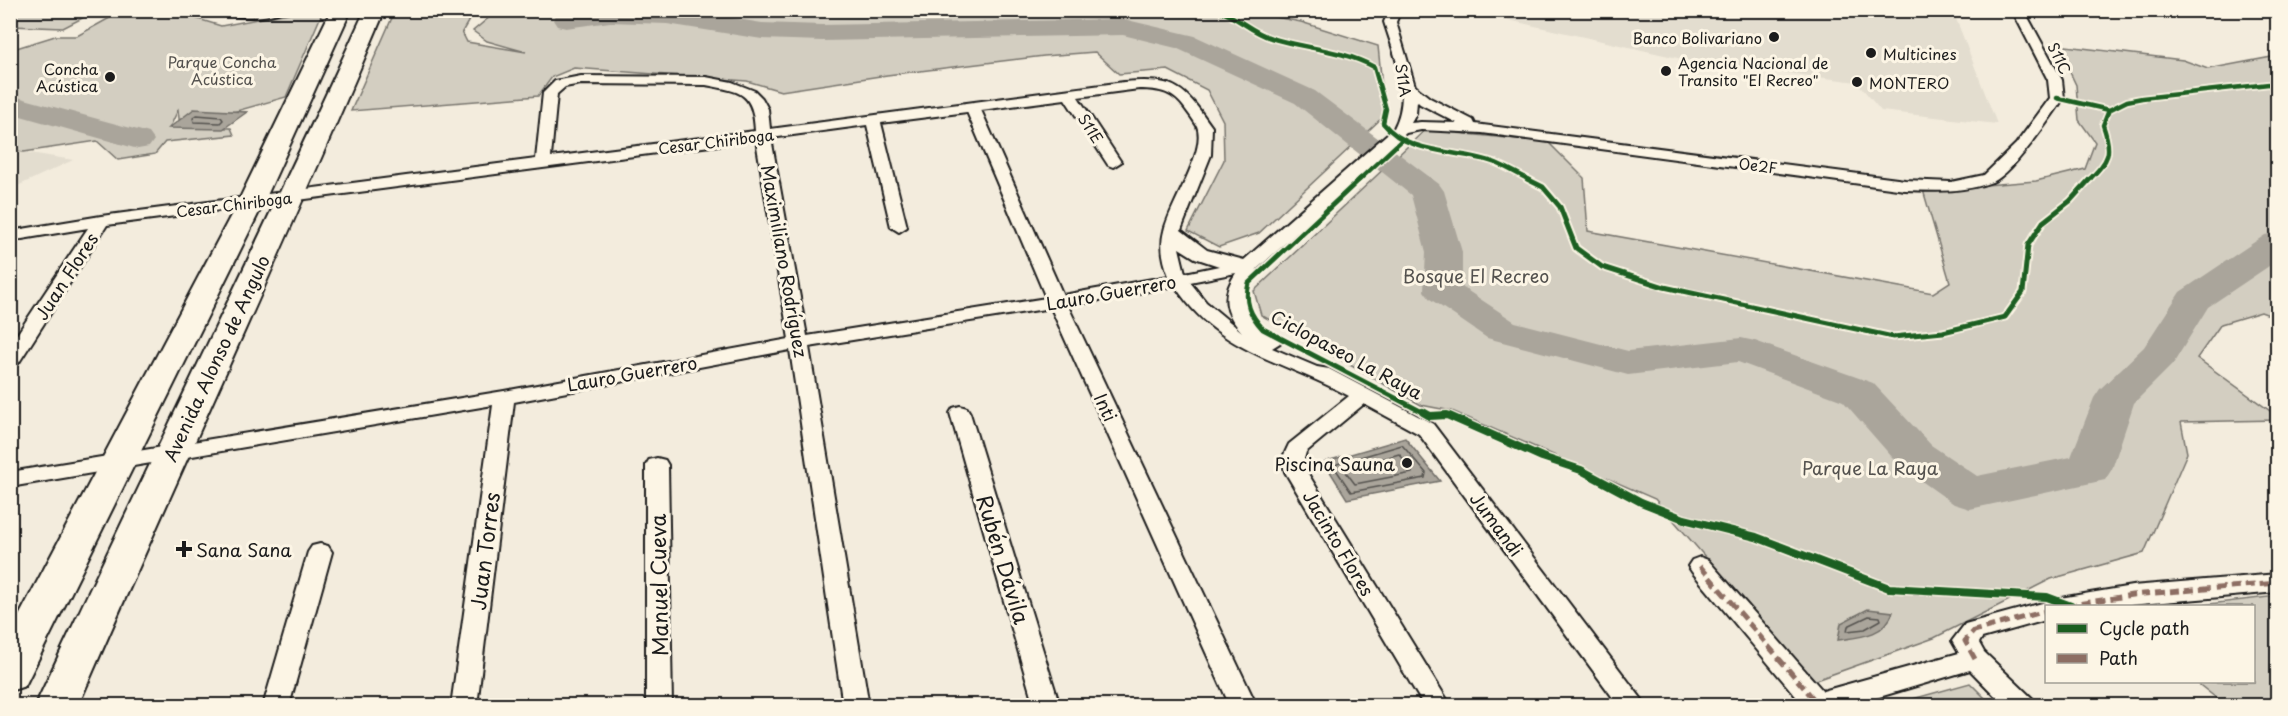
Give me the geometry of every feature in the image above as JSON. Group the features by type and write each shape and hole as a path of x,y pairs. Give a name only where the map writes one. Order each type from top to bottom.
{"main road":[{"name":"Avenida Alonso de Angulo","path":"10,674 251,202 341,10"},
{"name":"Avenida Alonso de Angulo","path":"56,705 170,454 293,196 375,10"}],"street":[{"path":"224,10 248,14 277,10"},
{"name":"S11A","path":"1395,10 1390,22 1407,86 1409,112 1396,134"},
{"name":"S11C","path":"2018,10 2055,80 2057,98 2021,147"},
{"name":"Maximiliano Rodríguez","path":"543,163 550,93 560,84 581,80 706,81 727,85 750,94 757,101 761,109 763,135 799,343 856,705"},
{"name":"Cesar Chiriboga","path":"10,236 101,221 1144,85 1163,86 1178,92 1205,127 1203,153 1172,231"},
{"name":"Oe2F","path":"1407,86 1425,101 1450,116 1482,129"},
{"name":"S11E","path":"1069,94 1113,162"},
{"name":"Inti","path":"972,107 1057,302 1244,705"},
{"path":"873,121 898,227"},
{"name":"Oe2F","path":"1396,134 1421,126 1482,129 1905,184 1950,187 1989,178 2021,147"},
{"path":"1172,231 1183,244 1201,255 1225,262 1252,264 1396,134"},
{"name":"Juan Flores","path":"10,361 101,221"},
{"name":"Jumandi","path":"1172,231 1172,255 1179,279 1195,302 1219,325 1288,364 1331,378"},
{"name":"Jumandi","path":"1252,264 1240,278 1233,294 1234,308 1243,322 1257,335 1426,429 1634,705"},
{"name":"Lauro Guerrero","path":"10,480 504,397 799,343 1057,302 1252,264"},
{"name":"Jacinto Flores","path":"1362,395 1297,449 1293,459 1296,471 1438,705"},
{"name":"Juan Torres","path":"464,705 504,397"},
{"name":"Rubén Dávila","path":"960,414 1047,705"},
{"name":"Manuel Cueva","path":"657,465 659,705"},
{"path":"276,705 320,552"},
{"path":"1700,566 1813,704 1975,659"},
{"path":"2072,605 2132,595 2277,583"},
{"path":"2024,705 1975,659 1965,641 1974,631 2045,611"}],"shaded area":[{"path":"1468,11 1953,11 1997,124 1881,111 1857,82 1691,61"},
{"path":"11,150 24,152 73,160 11,189"}],"green space":[{"path":"11,10 96,11 63,28 11,26"},
{"path":"498,10 1241,10 1301,22 1378,46 1385,115 1259,233 1219,247 1188,231 1224,160 1223,121 1207,90 1168,70 1119,74 1095,52 887,75 781,91 747,81 574,68 552,77 538,96 351,111 395,11 483,11 469,20 462,32 467,42 526,52 487,41 473,31"},
{"name":"Parque Concha Acústica","path":"172,11 221,26 299,11 323,11 286,97 180,127 178,110 170,127 231,128 234,135 165,142 155,154 118,160 97,141 24,152 11,150 10,50 55,36 77,36 115,15"},
{"name":"Parque La Raya","path":"2057,45 2183,60 2208,69 2277,56 2277,318 2261,312 2221,324 2197,358 2277,416 2277,420 2181,422 2187,453 2144,553 2051,579 1934,638 1813,681 1655,499 1452,411 1421,405 1261,315 1254,291 1425,130 1548,142 1584,178 1588,231 1933,293 1950,282 1923,190 2036,181 2085,169 2095,142 2079,120 2076,85"},
{"path":"2277,596 2277,705 2225,705 2197,683 2255,683 2255,605 2200,605"},
{"path":"1970,683 1992,705 1891,705"}],"water":[{"path":"194,109 247,112 223,129 169,128"},
{"path":"1405,438 1440,481 1347,499 1324,462"},
{"path":"1868,609 1893,612 1889,620 1878,631 1838,640 1841,623"}],"waterway":[{"path":"566,20 610,14 667,16 762,31 822,33 1123,27 1185,42 1305,97 1427,191 1444,252 1443,291 1501,330 1628,363 1741,350 1858,392 1915,455 1970,493 2089,469 2115,398 2159,355 2193,300 2278,243"},
{"path":"10,104 138,140"}],"marked path":[{"path":"1700,566 1817,703"},
{"path":"2072,605 2132,595 2278,583"},
{"path":"1975,659 1965,641 1974,631 2045,611"}],"cycle path":[{"path":"1217,10 1231,15 1256,32 1270,38 1335,51 1374,67 1386,109 1383,123 1393,136 1412,144 1495,163 1543,187 1560,207 1576,248 1602,267 1664,287 1893,337 1943,332 2005,317 2023,292 2028,245 2043,222 2070,201 2106,162 2110,146 2103,125 2109,110"},
{"path":"2057,98 2109,110 2127,101 2142,98 2278,83"},
{"name":"Ciclopaseo La Raya","path":"1402,140 1249,283 1246,297 1248,308 1263,329 1430,416 1447,415 1542,457 1581,470 1641,502 1684,519 1756,537 1889,588 2047,597 2068,605"}],"place":[{"name":"Banco Bolivariano","path":"1774,37"},
{"name":"Multicines","path":"1871,53"},
{"name":"Agencia Nacional de Transito \"El Recreo\"","path":"1666,71"},
{"name":"Concha Acústica","path":"110,77"},
{"name":"MONTERO","path":"1857,82"},
{"name":"Piscina Sauna","path":"1407,463"},
{"name":"Sana Sana","path":"184,549"}],"park label":[{"name":"Bosque El Recreo","path":"1476,275"}]}
